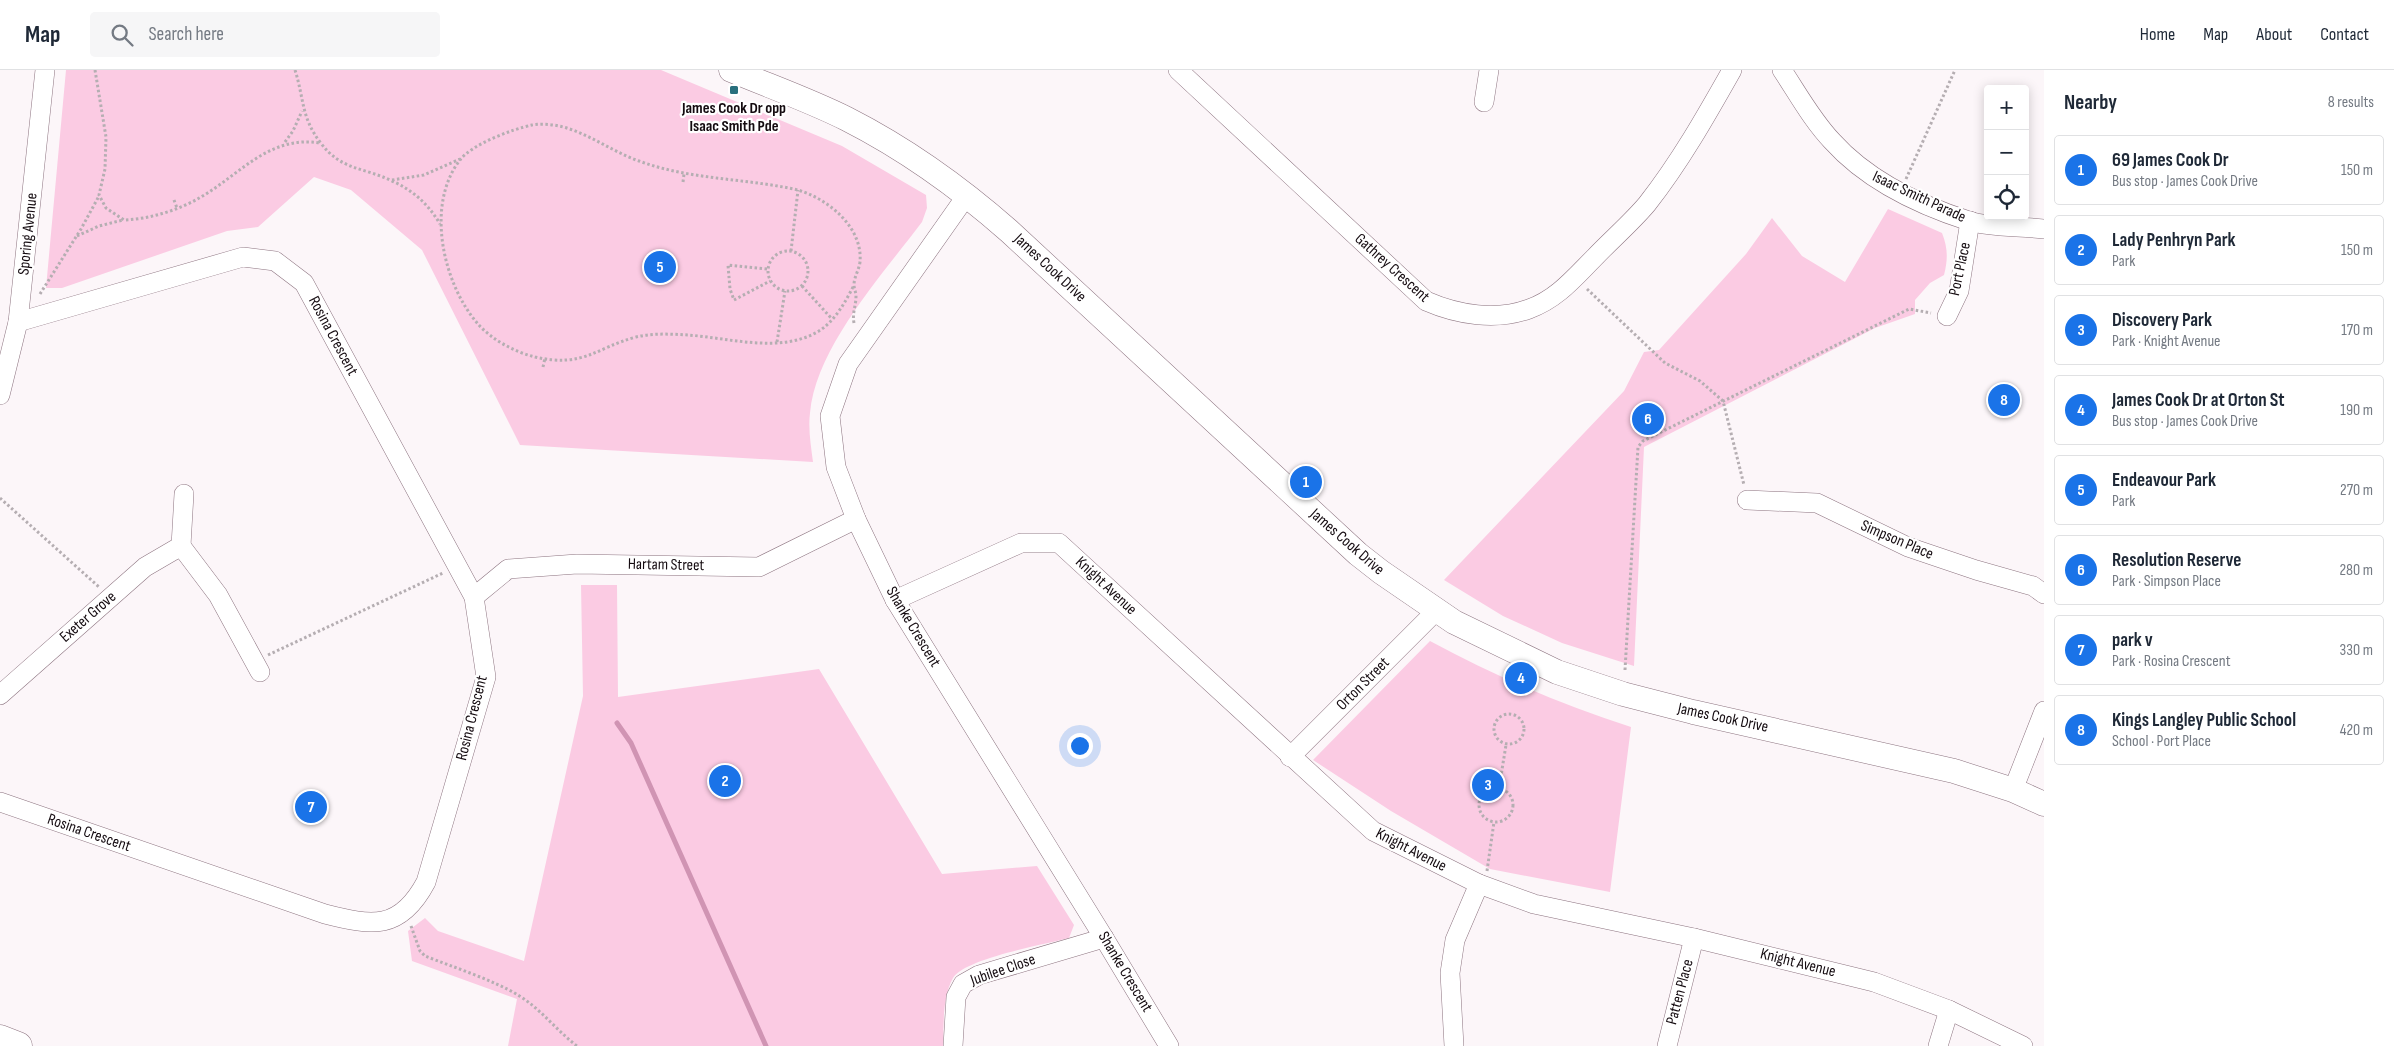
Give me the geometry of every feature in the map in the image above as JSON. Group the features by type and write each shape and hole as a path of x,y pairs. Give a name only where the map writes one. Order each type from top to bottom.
{"highway":[{"path":"0,1039 18,1046"}],"street":[{"name":"Sporing Avenue","path":"0,395 18,322 46,70"},
{"name":"James Cook Drive","path":"731,70 845,118 908,154 967,195 1009,231 1358,554 1454,622 1528,660 1605,689 1693,712 1954,770 2013,790 2044,804"},
{"name":"Gathrey Crescent","path":"1178,70 1426,301 1446,310 1470,314 1510,314 1530,309 1547,301 1564,289 1645,206 1670,174 1690,144 1732,70"},
{"path":"1484,102 1489,70"},
{"name":"Isaac Smith Parade","path":"1782,70 1814,120 1832,141 1870,175 1900,191 1970,221 2044,229"},
{"name":"Shanke Crescent","path":"967,195 848,364 830,416 836,467 856,519 895,600 1169,1046"},
{"name":"Port Place","path":"1947,316 1959,291 1970,221"},
{"name":"Rosina Crescent","path":"0,802 325,914 362,924 379,922 395,917 408,908 419,896 426,882 486,677 474,597 304,282 275,261 243,257 18,322"},
{"path":"184,494 181,546 218,594 260,672"},
{"name":"Simpson Place","path":"1747,500 1817,503 1908,547 1976,570 2033,586 2044,594"},
{"name":"Hartam Street","path":"474,597 508,569 577,564 759,567 856,519"},
{"name":"Knight Avenue","path":"895,600 1021,543 1059,543 1290,757 1373,831 1482,885 1534,904 1694,938 1874,982 1949,1010 2022,1046"},
{"name":"Exeter Grove","path":"0,695 145,567 181,546"},
{"name":"Orton Street","path":"1290,757 1436,611"},
{"path":"2013,790 2044,711"},
{"path":"1454,1046 1450,973 1455,940 1482,885"},
{"name":"Jubilee Close","path":"953,1046 956,997 963,984 979,975 1104,938"},
{"name":"Patten Place","path":"1667,1046 1694,938"},
{"path":"1938,1046 1949,1010"}],"path":[{"path":"40,294 77,237 100,195 107,154 95,70"},
{"path":"296,70 303,110 321,143 349,166 392,180 424,202 440,225"},
{"path":"1900,191 1955,70"},
{"path":"284,144 293,131 303,110"},
{"path":"392,180 424,175 460,159 486,142 516,129 548,124 574,130 639,162 684,174 798,190 813,195 831,206 850,229 860,256 854,286 832,319 821,330 795,340 748,342 692,335 655,334 630,339 586,358 570,360 545,358 516,350 494,338 479,325 462,303 453,280 440,225 442,200 448,182 460,159"},
{"path":"77,237 99,226 142,218 177,208 201,197 252,161 284,144 300,141 321,143"},
{"path":"683,182 684,174"},
{"path":"791,251 798,190"},
{"path":"100,195 106,208 124,220"},
{"path":"174,200 177,208"},
{"path":"791,251 798,253 806,262 807,276 802,286 794,290 785,291 777,288 770,281 767,268 775,255 791,251"},
{"path":"767,268 728,265 730,289 734,300 770,281"},
{"path":"1575,277 1665,364 1700,381 1723,401 1747,500"},
{"path":"802,286 832,319"},
{"path":"854,286 856,293 854,323"},
{"path":"777,342 785,291"},
{"path":"1625,670 1638,447 1643,441 1909,309 1947,316"},
{"path":"543,367 545,358"},
{"path":"0,498 111,597"},
{"path":"260,672 268,655 458,566"},
{"path":"1512,714 1521,720 1524,730 1523,735 1516,743 1506,744 1498,740 1493,728 1501,716 1512,714"},
{"path":"1499,788 1506,744"},
{"path":"1499,788 1508,792 1513,807 1504,820 1494,822 1484,816 1479,806 1483,794 1487,790 1499,788"},
{"path":"1482,885 1494,822"},
{"path":"395,917 403,931 411,926 420,951 425,956 517,994 538,1009 563,1036 576,1046"}],"shaded area":[{"path":"66,70 661,70 842,146 926,195 927,208 922,222 854,312 838,337 825,363 815,388 809,419 813,462 520,445 422,250 351,190 314,177 258,227 227,231 62,288 46,288"},
{"path":"1888,209 1942,233 1945,244 1947,259 1944,275 1930,283 1915,300 1915,314 1875,328 1644,447 1634,666 1562,643 1503,616 1444,580 1624,391 1644,352 1659,350 1746,254 1772,218 1802,256 1845,282"},
{"path":"581,585 617,585 618,697 819,669 942,874 1037,866 1074,925 1069,938 988,959 960,971 953,978 947,994 944,1011 943,1046 508,1046 517,999 412,961 408,931 425,918 438,931 524,961 583,696"},
{"path":"1430,641 1528,688 1579,709 1631,727 1610,892 1490,869 1391,811 1313,760"}],"waterway":[{"path":"617,723 631,743 766,1046"}],"place":[{"name":"James Cook Dr opp Isaac Smith Pde","path":"734,90"},
{"name":"Endeavour Park","path":"660,267"},
{"name":"Kings Langley Public School","path":"2004,400"},
{"name":"Resolution Reserve","path":"1648,419"},
{"name":"69 James Cook Dr","path":"1306,482"},
{"name":"James Cook Dr at Orton St","path":"1521,678"},
{"name":"Lady Penhryn Park","path":"725,781"},
{"name":"Discovery Park","path":"1488,785"},
{"name":"park v","path":"311,807"}]}
